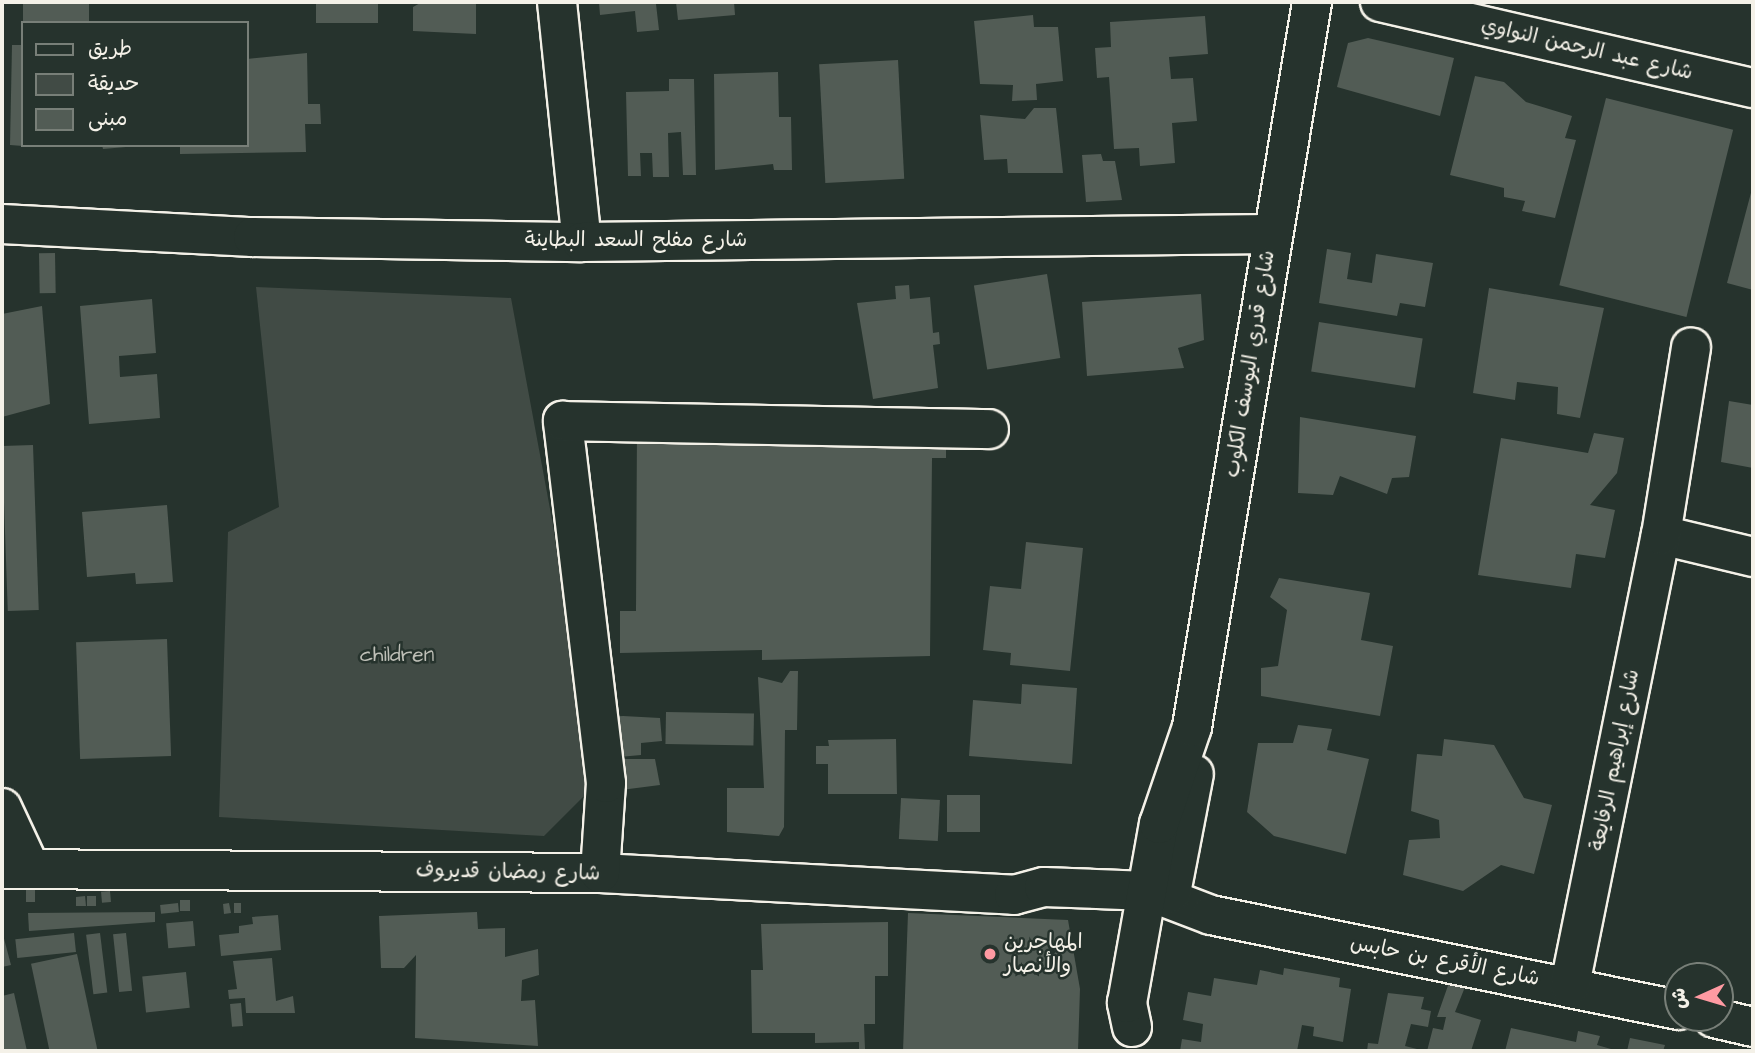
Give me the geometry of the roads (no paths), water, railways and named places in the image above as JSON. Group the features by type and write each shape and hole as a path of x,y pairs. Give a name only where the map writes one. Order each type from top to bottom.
{"street":[{"path":"557,2 582,242"},
{"name":"شارع قدري اليوسف الكلوب","path":"1130,1039 1147,1002 1157,905 1187,828 1197,749 1192,727 1270,234 1312,2"},
{"name":"شارع عبد الرحمن النواوي","path":"1380,2 1753,88"},
{"name":"شارع مفلح السعد البطاينة","path":"2,224 253,237 582,242 1270,234"},
{"name":"شارع إبراهيم الرفايعة","path":"1570,985 1661,535 1691,347"},
{"path":"600,873 606,783 563,421 989,429"},
{"path":"1661,535 1753,557"},
{"path":"2,808 16,868"},
{"name":"شارع رمضان قديروف","path":"16,868 600,873 1014,895 1043,906 1157,905"},
{"name":"شارع الأقرع بن حابس","path":"1157,905 1570,985 1664,1007"},
{"path":"1734,1023 1753,1027"}],"place":[{"name":"المهاجرين والأنصار","path":"990,954"}],"park label":[{"name":"children","path":"397,655"}]}
